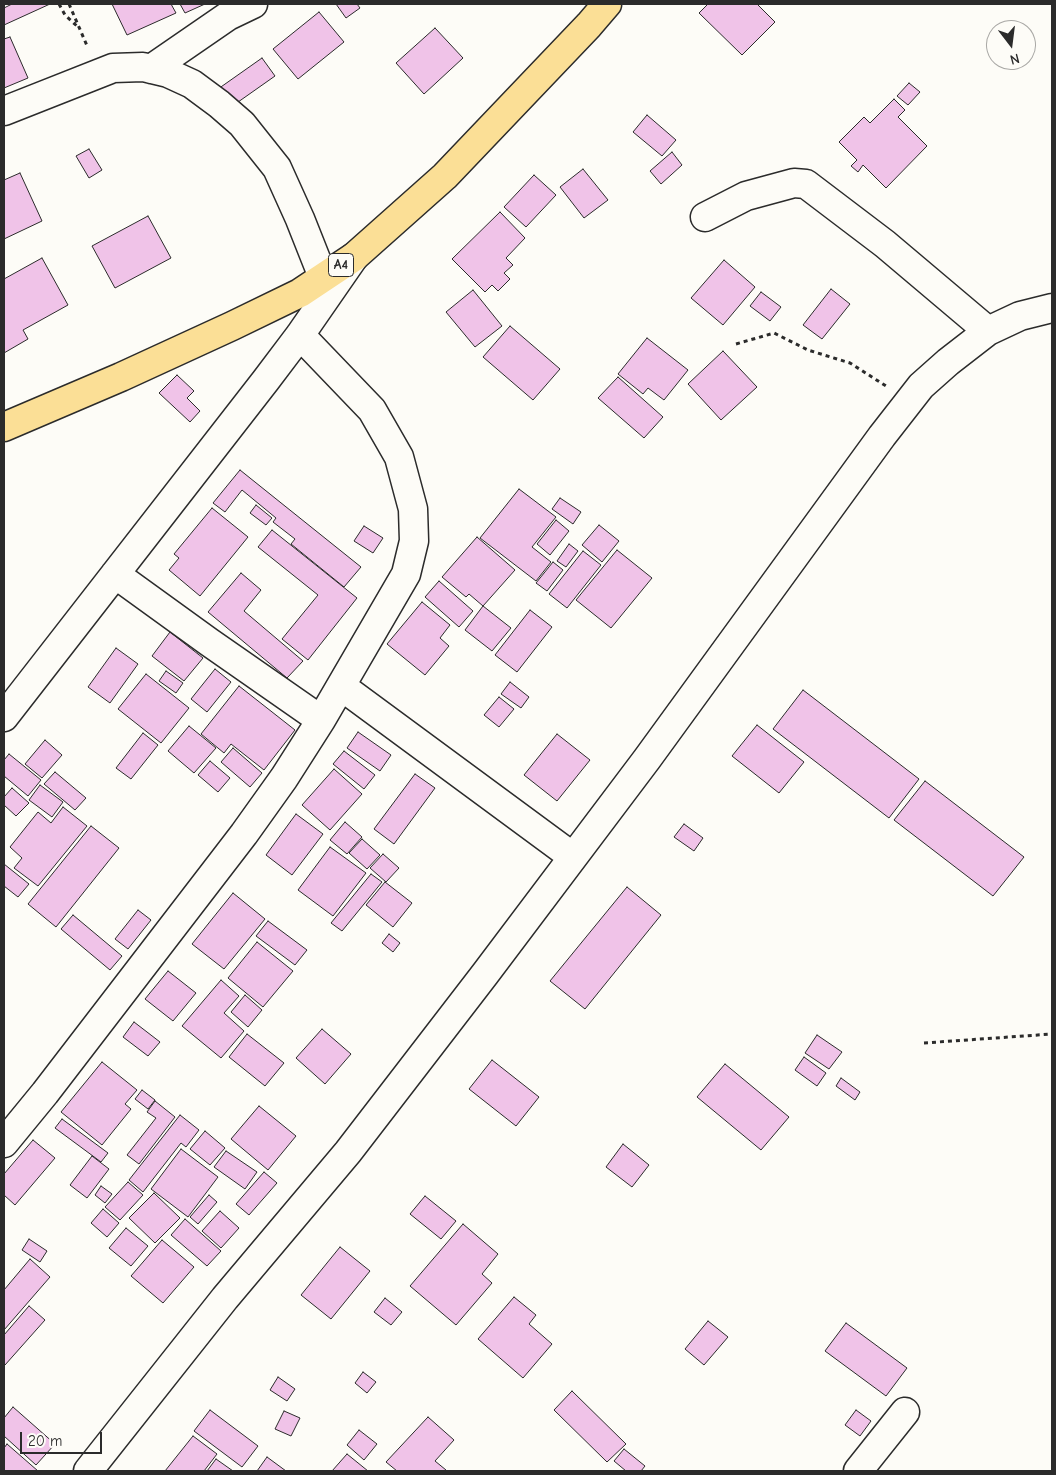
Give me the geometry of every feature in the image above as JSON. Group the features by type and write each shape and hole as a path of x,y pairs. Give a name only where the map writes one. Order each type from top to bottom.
{"main road":[{"name":"A4","path":"4,426 121,377 232,326 300,293 354,257 445,176 607,4"}],"street":[{"path":"151,69 228,16 253,4"},
{"path":"4,111 113,68 143,67 168,73 192,84 242,124 278,168 323,277"},
{"path":"705,217 746,196 794,183 806,184 885,244 988,331"},
{"path":"4,718 300,335 354,257"},
{"path":"88,1471 226,1298 348,1152 647,759 876,444 921,386 988,331 1020,316 1052,308"},
{"path":"4,1143 45,1093 244,834 284,778 321,720 406,574 414,541 414,509 399,457 372,410 300,335"},
{"path":"115,574 321,720"},
{"path":"341,686 573,857"},
{"path":"858,1471 905,1412"}],"path":[{"path":"60,4 65,15 80,29"},
{"path":"68,4 90,52 113,68"},
{"path":"736,344 774,333 808,350 850,363 909,402"},
{"path":"924,1044 1052,1034"}],"building":[{"path":"12,4 50,4 4,25 4,8"},
{"path":"112,4 171,4 176,13 127,35"},
{"path":"180,4 205,4 185,13"},
{"path":"336,4 357,4 360,8 346,18"},
{"path":"708,4 757,4 775,22 742,55 699,13"},
{"path":"319,12 344,42 298,79 273,49"},
{"path":"435,28 463,58 424,94 396,63"},
{"path":"10,37 28,78 4,88 4,39"},
{"path":"262,58 275,76 231,107 218,89"},
{"path":"909,83 920,92 908,105 897,96"},
{"path":"894,99 905,110 898,117 927,146 886,188 863,165 858,172 851,166 857,160 839,142 864,117 870,123"},
{"path":"647,115 676,140 662,156 633,132"},
{"path":"89,149 102,170 89,178 76,156"},
{"path":"672,152 682,165 661,184 650,171"},
{"path":"583,169 608,200 584,218 560,187"},
{"path":"20,173 42,221 4,239 4,180"},
{"path":"534,175 556,195 526,227 504,207"},
{"path":"500,212 525,238 506,258 513,265 504,273 510,279 498,291 492,285 485,292 452,259"},
{"path":"148,216 171,258 115,288 92,246"},
{"path":"42,258 68,305 23,330 28,339 4,353 4,279"},
{"path":"724,260 755,287 723,325 691,298"},
{"path":"831,289 850,304 822,339 803,325"},
{"path":"473,290 502,326 475,347 446,312"},
{"path":"761,292 781,307 770,321 750,306"},
{"path":"510,326 560,369 533,400 483,357"},
{"path":"647,338 688,370 664,400 648,388 643,394 618,374"},
{"path":"723,351 757,387 721,420 688,384"},
{"path":"177,375 194,391 187,398 200,411 190,422 159,393"},
{"path":"618,377 663,417 644,438 598,398"},
{"path":"240,470 361,567 344,587 291,544 295,539 273,522 276,518 242,490 225,512 213,503"},
{"path":"519,489 556,517 532,547 551,562 536,581 480,538"},
{"path":"560,498 581,512 573,524 552,509"},
{"path":"256,505 272,518 266,525 250,513"},
{"path":"212,508 248,537 200,596 169,570 179,558 174,554"},
{"path":"556,520 569,531 550,555 537,544"},
{"path":"599,525 619,541 602,562 582,545"},
{"path":"364,526 383,538 373,553 354,541"},
{"path":"272,530 357,598 308,660 282,639 318,595 258,547"},
{"path":"477,537 515,570 483,606 469,594 466,597 442,577"},
{"path":"569,544 578,551 566,567 557,561"},
{"path":"617,550 652,578 611,628 576,600"},
{"path":"583,551 601,565 567,608 549,594"},
{"path":"553,562 563,570 547,591 536,583"},
{"path":"241,573 261,590 244,611 303,661 287,678 208,612"},
{"path":"439,581 473,611 459,627 425,597"},
{"path":"422,602 450,625 440,638 449,646 425,675 387,644"},
{"path":"483,606 511,628 492,651 465,630"},
{"path":"530,610 552,627 517,672 495,655"},
{"path":"170,632 203,658 184,681 152,656"},
{"path":"116,648 138,664 110,703 88,687"},
{"path":"215,669 231,682 207,712 191,699"},
{"path":"166,671 183,683 176,693 159,681"},
{"path":"146,674 189,708 161,743 118,709"},
{"path":"510,682 529,697 521,708 501,694"},
{"path":"239,686 295,730 264,770 231,744 224,753 201,734"},
{"path":"803,690 919,779 889,818 773,729"},
{"path":"499,697 514,709 499,727 484,715"},
{"path":"757,725 804,762 779,793 732,756"},
{"path":"189,726 216,748 194,773 168,751"},
{"path":"358,732 391,755 380,771 347,748"},
{"path":"143,733 158,745 131,779 116,768"},
{"path":"557,734 590,760 557,801 524,775"},
{"path":"45,740 62,755 42,778 25,764"},
{"path":"233,748 262,773 250,787 221,762"},
{"path":"344,751 375,775 364,789 333,764"},
{"path":"9,754 41,780 28,796 4,776 4,760"},
{"path":"210,761 230,778 218,792 198,775"},
{"path":"334,769 362,794 330,830 302,805"},
{"path":"55,772 86,798 75,810 44,784"},
{"path":"415,774 435,788 394,844 374,829"},
{"path":"925,781 1024,857 993,896 894,820"},
{"path":"40,785 63,802 52,817 29,800"},
{"path":"12,788 29,803 16,816 4,805 4,797"},
{"path":"63,807 87,826 38,886 14,868 22,858 10,847 38,812 51,823"},
{"path":"296,814 323,834 292,875 266,855"},
{"path":"345,822 362,837 347,854 330,840"},
{"path":"684,824 703,838 694,851 674,837"},
{"path":"91,826 119,848 56,927 28,904"},
{"path":"362,839 380,855 367,869 349,853"},
{"path":"330,847 366,873 333,916 298,890"},
{"path":"383,854 399,868 386,882 370,868"},
{"path":"4,864 29,884 18,897 4,886"},
{"path":"371,874 382,882 342,931 331,923"},
{"path":"385,882 412,903 393,927 366,905"},
{"path":"627,887 661,915 585,1009 550,981"},
{"path":"233,893 265,919 224,969 192,944"},
{"path":"138,910 151,920 128,949 115,939"},
{"path":"73,915 122,956 110,970 61,929"},
{"path":"268,921 307,950 295,965 256,936"},
{"path":"389,934 400,943 393,952 382,943"},
{"path":"257,942 293,971 263,1007 228,978"},
{"path":"168,971 196,993 173,1021 145,999"},
{"path":"221,980 239,996 224,1013 244,1031 221,1058 182,1026"},
{"path":"245,995 262,1010 248,1027 231,1012"},
{"path":"134,1022 160,1042 148,1056 123,1037"},
{"path":"322,1029 351,1054 325,1084 296,1058"},
{"path":"247,1034 284,1063 265,1086 229,1057"},
{"path":"817,1035 842,1052 829,1069 805,1053"},
{"path":"804,1057 826,1073 817,1086 795,1070"},
{"path":"492,1060 539,1097 516,1126 469,1089"},
{"path":"102,1062 137,1090 125,1104 131,1109 102,1145 61,1112"},
{"path":"725,1064 789,1117 761,1150 697,1097"},
{"path":"841,1078 860,1092 855,1100 836,1086"},
{"path":"142,1090 155,1100 148,1109 135,1099"},
{"path":"155,1101 175,1117 139,1164 127,1155 156,1118 147,1112"},
{"path":"259,1106 296,1136 268,1170 231,1139"},
{"path":"180,1115 199,1130 186,1147 181,1143 143,1192 129,1180"},
{"path":"62,1119 108,1153 101,1162 55,1128"},
{"path":"205,1131 225,1148 210,1165 190,1149"},
{"path":"33,1140 55,1158 15,1205 4,1195 4,1174"},
{"path":"623,1144 649,1165 632,1187 606,1167"},
{"path":"181,1149 218,1177 188,1217 151,1189"},
{"path":"226,1151 257,1172 245,1189 214,1167"},
{"path":"92,1156 109,1169 87,1198 70,1185"},
{"path":"264,1172 277,1183 249,1215 236,1204"},
{"path":"128,1182 143,1195 120,1220 105,1207"},
{"path":"101,1186 112,1194 105,1203 95,1195"},
{"path":"154,1193 180,1218 155,1243 129,1218"},
{"path":"209,1195 217,1202 198,1224 190,1217"},
{"path":"425,1196 456,1221 441,1239 410,1214"},
{"path":"103,1209 119,1223 107,1237 91,1223"},
{"path":"220,1211 239,1228 221,1248 202,1231"},
{"path":"185,1219 221,1251 207,1266 171,1235"},
{"path":"463,1224 498,1254 482,1274 492,1283 456,1325 410,1286"},
{"path":"126,1228 148,1246 131,1266 109,1248"},
{"path":"29,1239 47,1251 40,1262 22,1250"},
{"path":"162,1240 194,1267 163,1303 131,1276"},
{"path":"340,1247 370,1271 331,1319 301,1295"},
{"path":"30,1259 50,1277 4,1330 4,1290"},
{"path":"514,1297 536,1315 529,1324 552,1344 523,1378 478,1339"},
{"path":"385,1298 402,1312 391,1325 374,1312"},
{"path":"29,1306 45,1320 5,1365 4,1335"},
{"path":"708,1321 728,1337 704,1365 685,1349"},
{"path":"846,1323 907,1368 886,1396 825,1351"},
{"path":"363,1372 376,1382 367,1393 355,1383"},
{"path":"278,1377 295,1389 287,1401 270,1390"},
{"path":"572,1391 626,1444 607,1462 554,1410"},
{"path":"13,1407 55,1444 36,1465 4,1436 4,1418"},
{"path":"210,1410 258,1446 242,1467 194,1431"},
{"path":"856,1410 871,1421 860,1436 845,1425"},
{"path":"284,1411 300,1418 291,1436 275,1429"},
{"path":"428,1417 454,1440 435,1461 446,1470 397,1471 386,1462"},
{"path":"359,1430 377,1444 364,1460 347,1445"},
{"path":"193,1436 217,1454 204,1471 165,1471"},
{"path":"7,1444 38,1471 4,1471 4,1448"},
{"path":"624,1449 645,1466 641,1471 626,1471 614,1461"},
{"path":"347,1454 368,1471 332,1471"},
{"path":"267,1457 286,1471 257,1471"},
{"path":"216,1459 233,1471 207,1471"}]}
